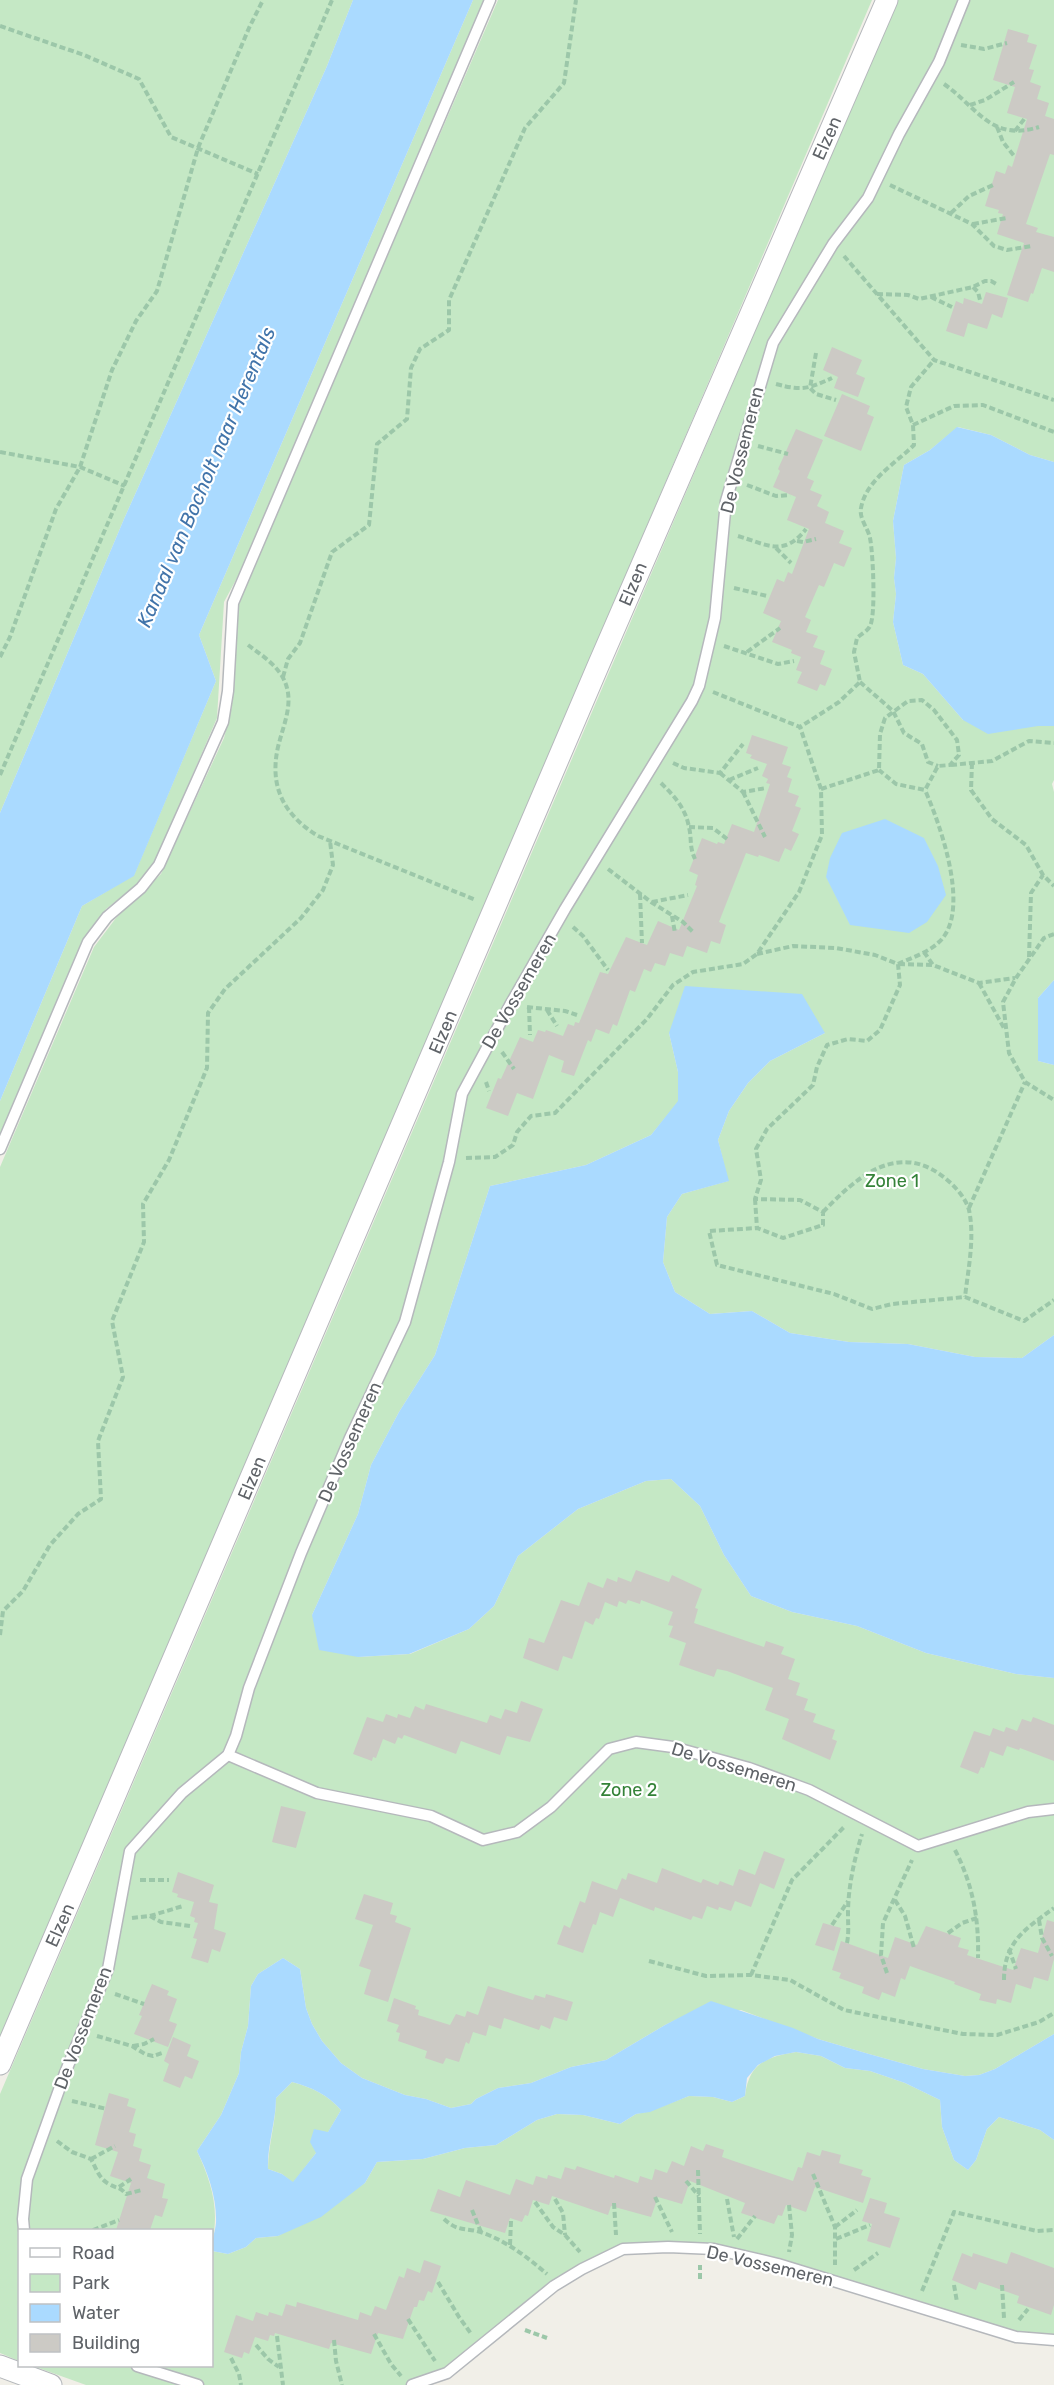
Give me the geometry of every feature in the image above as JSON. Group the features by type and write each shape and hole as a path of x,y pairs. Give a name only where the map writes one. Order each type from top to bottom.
{"street":[{"name":"Elzen","path":"0,2064 603,655 887,0"},
{"path":"0,2366 51,2385"}],"lane":[{"path":"0,1149 88,942 107,917 141,888 159,865 223,722 228,691 232,603 490,0"},
{"name":"De Vossemeren","path":"24,2229 27,2179 81,2032 108,1969 130,1851 182,1793 228,1755 236,1736 249,1688 301,1553 350,1438 405,1322 450,1159 462,1094 561,917 659,757 699,686 715,618 726,501 760,379 773,343 833,244 868,198 932,75 964,0"},
{"name":"De Vossemeren","path":"228,1755 317,1793 431,1816 483,1840 517,1832 551,1807 609,1749 636,1742 673,1747 749,1768 809,1790 918,1846"},
{"path":"918,1846 1028,1812 1054,1809"},
{"name":"De Vossemeren","path":"412,2385 445,2374 558,2283 620,2251 676,2248 714,2249 836,2281 1016,2337 1054,2340"},
{"path":"140,2367 198,2385"}],"path":[{"path":"0,657 10,637 56,509 80,467 112,370 136,321 157,291 198,148 249,27 263,0"},
{"path":"0,775 332,0"},
{"path":"283,677 288,659 300,643 332,552 369,525 377,444 407,419 411,368 420,349 449,330 449,300 525,128 564,83 576,0"},
{"path":"0,26 84,55 139,79 171,137 258,174"},
{"path":"947,42 984,49 1007,43"},
{"path":"932,75 969,105 982,119 997,127 1014,132 1040,127"},
{"path":"969,105 985,100 1014,82"},
{"path":"1014,132 1025,118"},
{"path":"997,127 1003,142 1015,157"},
{"path":"877,179 972,224 994,246 1007,250 1032,246"},
{"path":"951,213 969,196 993,185"},
{"path":"972,224 1007,218"},
{"path":"833,244 934,360 1054,400"},
{"path":"876,294 908,295 919,299 973,287 985,281 998,285"},
{"path":"973,287 978,292 980,300"},
{"path":"930,297 952,307"},
{"path":"810,388 816,353"},
{"path":"934,360 911,387 906,407 913,425 914,445 881,474 868,490 861,508 861,517 869,535 873,555 874,614 870,628 857,638 854,652 860,682 893,711 904,733 922,744 928,762 938,766 992,761 1029,741 1054,743"},
{"path":"760,379 797,390 810,388 832,378"},
{"path":"810,388 816,394 836,400"},
{"path":"913,425 954,406 983,405 1054,432"},
{"path":"743,441 788,454"},
{"path":"0,452 80,467 125,486"},
{"path":"732,479 776,496 790,495"},
{"path":"723,532 776,547 788,547 806,528"},
{"path":"796,541 803,543 816,539"},
{"path":"776,547 792,563"},
{"path":"718,585 767,596"},
{"path":"230,623 248,645 272,663 283,677 290,700 274,767 284,807 301,825 330,841 496,908"},
{"path":"747,652 780,628"},
{"path":"709,642 747,652 778,664 794,661"},
{"path":"800,727 839,702 860,682"},
{"path":"450,1159 495,1157 513,1145 517,1132 531,1116 555,1113 647,1019 673,985 693,972 743,964 757,954 798,892 822,835 821,789 800,727 699,686"},
{"path":"879,770 880,734 885,718 908,701 922,700 934,710 957,740 959,755 950,765"},
{"path":"720,773 743,744"},
{"path":"659,757 684,768 720,773 743,792 765,837"},
{"path":"972,763 971,790 992,819 1026,845 1043,874 1054,886"},
{"path":"925,790 938,766"},
{"path":"729,780 758,768"},
{"path":"821,789 879,770"},
{"path":"879,770 896,784 925,790"},
{"path":"649,773 680,802 689,827 690,847 696,859"},
{"path":"743,792 766,788"},
{"path":"898,964 939,943 950,922 952,877 949,853 935,811 925,790"},
{"path":"689,827 713,828 727,839"},
{"path":"0,1635 3,1611 22,1591 50,1545 78,1514 101,1499 98,1441 123,1377 112,1321 144,1242 143,1204 169,1160 207,1068 208,1013 225,989 301,918 323,890 333,865 330,841"},
{"path":"596,859 693,932"},
{"path":"1029,960 1031,893 1043,874"},
{"path":"640,894 642,943"},
{"path":"651,902 688,895"},
{"path":"672,915 675,933"},
{"path":"561,917 583,936 608,970"},
{"path":"1054,934 1044,938 1016,978 1003,1002 1009,1053 1025,1082 1054,1100"},
{"path":"757,954 794,945 836,948 875,955 898,964 933,965 979,984 1016,978"},
{"path":"924,952 933,965"},
{"path":"757,1228 755,1199 761,1180 756,1149 767,1129 813,1085 817,1067 827,1045 848,1039 867,1041 880,1030 900,985 898,964"},
{"path":"979,984 1007,1034"},
{"path":"510,1005 577,1015"},
{"path":"529,1007 530,1035"},
{"path":"547,1009 557,1026"},
{"path":"968,1209 1025,1082"},
{"path":"965,1298 971,1239 968,1209 953,1183 929,1166 902,1162 874,1168 846,1189 823,1212 823,1225 783,1238 757,1228 709,1231 717,1265 834,1294 872,1309 892,1304 965,1298 1024,1321 1054,1300"},
{"path":"755,1199 800,1200 823,1212"},
{"path":"752,1975 792,1880 856,1814"},
{"path":"847,1943 850,1932 850,1899 858,1848 866,1819"},
{"path":"948,1836 967,1874 979,1931 978,1958"},
{"path":"887,1973 881,1955 883,1923 918,1846"},
{"path":"124,1881 169,1880"},
{"path":"832,1925 850,1899"},
{"path":"894,1900 905,1916 914,1948"},
{"path":"117,1921 150,1916 183,1906"},
{"path":"1004,1980 1004,1966 1009,1949 1022,1933 1054,1908"},
{"path":"150,1916 162,1922 190,1926"},
{"path":"948,1933 962,1923 977,1918"},
{"path":"1039,1919 1042,1938 1052,1956"},
{"path":"1009,1949 1016,1969"},
{"path":"649,1961 706,1976 752,1975 790,1980 844,2010 963,2034 997,2035 1039,2022 1054,2013"},
{"path":"100,1989 144,2004"},
{"path":"81,2032 132,2046 145,2054 153,2056 162,2053"},
{"path":"132,2046 154,2039"},
{"path":"55,2100 107,2109"},
{"path":"43,2134 72,2152 91,2159 100,2177 109,2185 119,2187 126,2194 142,2190"},
{"path":"91,2159 114,2146"},
{"path":"698,2170 700,2249"},
{"path":"813,2174 835,2227 836,2281"},
{"path":"119,2187 131,2179"},
{"path":"686,2181 699,2196"},
{"path":"655,2198 674,2237 676,2248"},
{"path":"555,2199 563,2213 566,2235"},
{"path":"727,2199 737,2254"},
{"path":"535,2202 553,2228 566,2235 590,2265"},
{"path":"614,2203 620,2251"},
{"path":"787,2267 792,2235 789,2205"},
{"path":"472,2210 481,2232"},
{"path":"835,2227 856,2210"},
{"path":"916,2306 954,2212 1037,2231 1054,2230"},
{"path":"734,2240 747,2229 755,2216"},
{"path":"444,2219 451,2226 461,2230 481,2232 510,2245 558,2283"},
{"path":"96,2229 119,2220"},
{"path":"510,2245 511,2221"},
{"path":"836,2239 870,2225"},
{"path":"836,2281 878,2253"},
{"path":"438,2282 459,2317 481,2346"},
{"path":"1002,2285 1007,2334"},
{"path":"408,2319 445,2374"},
{"path":"374,2334 405,2385"},
{"path":"277,2336 283,2385"},
{"path":"334,2340 342,2385"},
{"path":"256,2345 268,2360 279,2367"},
{"path":"231,2358 239,2374 241,2385"}],"green space":[{"path":"0,0 353,0 327,66 124,519 0,813"},
{"path":"473,0 484,0 244,565 224,602 217,718 156,860 138,884 106,909 86,937 0,1136 0,1101 82,906 134,875 216,681 199,635"},
{"path":"498,0 872,0 0,2037 0,1167 94,947 116,918 161,874 224,738 232,706 235,619 239,599"},
{"name":"Zone 1","path":"897,0 1054,0 1054,462 1030,455 991,435 958,427 930,450 904,465 893,521 896,594 893,622 903,665 923,674 963,720 1054,726 1054,780 1052,784 1054,792 1054,980 1038,998 1038,1061 1054,1065 1054,1335 1022,1358 975,1357 908,1344 849,1342 790,1333 752,1311 710,1314 675,1292 663,1262 667,1217 682,1194 728,1181 718,1140 729,1111 748,1083 770,1061 825,1033 669,1033 678,1072 679,1101 651,1135 586,1165 490,1186 435,1355 399,1412 371,1465 358,1514 312,1615 358,1657 410,1654 469,1629 494,1606 518,1556 578,1509 646,1481 671,1479 700,1506 724,1555 751,1596 792,1612 857,1626 926,1653 1016,1674 1054,1678 1054,2034 995,2069 979,2075 965,2076 923,2069 818,2039 741,2010 686,2015 606,2060 571,2067 531,2083 498,2088 471,2104 451,2108 426,2099 405,2095 362,2078 341,2063 322,2041 312,2024 306,2008 300,1969 283,1958 258,1974 251,1986 248,2026 241,2052 239,2073 221,2115 197,2151 213,2195 215,2218 213,2236 213,2229 18,2229 18,2361 0,2353 0,2094"},
{"path":"796,2052 821,2056 845,2068 870,2071 905,2083 940,2100 942,2127 954,2160 968,2170 976,2160 987,2129 999,2117 1040,2130 1054,2140 1054,2340 1016,2337 714,2249 623,2249 582,2269 447,2373 412,2385 86,2385 36,2367 213,2367 213,2251 228,2254 246,2247 256,2238 278,2236 365,2183 377,2162 423,2159 465,2148 496,2145 537,2120 557,2114 583,2115 620,2124 636,2114 689,2096 713,2097 732,2102 745,2096 750,2076 755,2069 776,2056"},
{"path":"292,2082 319,2092 341,2110 316,2153 293,2183 282,2174 268,2169 276,2098"}],"water":[{"name":"Kanaal van Bocholt naar Herentals","path":"353,0 473,0 199,635 216,681 134,876 82,906 0,1101 0,813 124,519 327,66"},
{"path":"957,427 991,435 1030,455 1054,462 1054,726 1038,726 988,734 963,720 923,674 903,665 893,622 896,558 893,521 904,465 930,450"},
{"path":"885,819 924,838 938,866 946,895 927,922 909,933 850,925 826,877 830,858 842,833"},
{"path":"1054,980 1054,1065 1038,1061 1038,998"},
{"path":"685,986 802,994 825,1033 770,1061 748,1083 729,1111 718,1140 729,1181 682,1194 667,1217 663,1262 675,1292 710,1314 752,1311 790,1333 849,1342 908,1344 975,1357 1022,1358 1054,1335 1054,1678 1016,1674 926,1653 857,1626 792,1612 751,1596 724,1555 700,1506 671,1479 646,1481 578,1509 518,1556 494,1606 469,1629 409,1654 358,1657 319,1650 312,1615 358,1514 371,1465 399,1412 435,1355 490,1186 586,1165 651,1135 678,1101 678,1072 669,1033"},
{"path":"283,1958 300,1969 306,2008 312,2024 322,2041 341,2063 362,2078 405,2095 426,2099 451,2108 471,2104 498,2088 531,2083 571,2067 606,2060 711,2001 793,2028 818,2039 923,2069 965,2076 979,2075 995,2069 1054,2034 1054,2140 1040,2130 999,2117 987,2129 976,2160 968,2170 954,2160 942,2127 940,2100 905,2083 870,2071 845,2068 821,2056 796,2052 775,2056 758,2065 747,2078 745,2096 732,2102 713,2097 689,2096 650,2112 636,2114 620,2124 583,2115 557,2114 537,2120 496,2145 465,2148 423,2159 377,2162 365,2183 321,2217 278,2236 256,2238 246,2247 228,2254 213,2251 216,2223 215,2204 208,2177 197,2151 221,2115 239,2073 241,2052 248,2026 251,1986 258,1974","holes":["292,2082 325,2096 341,2110 328,2132 314,2129 310,2142 316,2153 293,2182 282,2174 268,2169 276,2098"]}],"building":[{"path":"1008,29 1029,35 1027,42 1037,45 1029,69 1034,70 1030,82 1041,86 1037,99 1049,103 1045,116 1054,119 1054,155 1050,154 1026,224 1038,228 1036,232 1054,237 1054,272 1042,268 1028,302 1007,295 1024,243 997,234 1003,214 998,213 999,210 985,206 996,171 1005,174 1008,165 1012,167 1027,119 1007,113 1015,87 993,80"},
{"path":"986,292 1008,298 1002,318 992,314 987,329 968,323 964,337 946,331 956,301 963,304 964,298 982,304"},
{"path":"832,347 862,360 856,374 865,378 858,397 834,388 838,377 823,370"},
{"path":"842,394 870,406 867,414 874,417 861,451 824,436"},
{"path":"796,429 823,440 807,478 814,481 810,490 822,495 817,506 829,512 825,523 844,531 839,543 852,548 844,567 834,563 824,587 819,585 805,617 811,620 806,632 818,636 813,647 825,651 820,664 832,669 825,686 820,684 817,691 797,683 802,672 796,670 801,657 791,653 792,650 772,642 781,621 763,613 777,579 784,582 788,572 792,574 809,529 787,520 796,497 773,487 780,471 778,469"},
{"path":"752,735 788,747 782,764 791,767 787,777 792,779 788,792 799,796 795,806 801,808 792,831 799,834 791,851 785,848 779,862 746,853 719,922 726,925 720,944 711,941 707,953 687,946 683,957 670,953 665,966 655,963 651,972 644,969 635,992 630,990 617,1026 613,1024 609,1034 596,1029 591,1042 588,1040 574,1076 561,1072 564,1061 549,1055 533,1099 517,1093 508,1116 486,1108 498,1078 501,1079 520,1037 533,1042 538,1030 545,1032 546,1030 563,1036 568,1024 574,1026 575,1022 579,1023 600,972 608,974 626,937 647,945 658,921 679,930 697,886 695,885 698,875 689,871 702,838 717,844 718,842 724,844 732,824 754,832 770,784 766,783 768,779 762,776 767,764 750,758 752,755 746,753"},
{"path":"636,1570 669,1582 672,1575 702,1589 695,1608 698,1609 694,1623 764,1647 766,1641 784,1647 781,1654 795,1659 788,1679 800,1683 796,1695 808,1699 804,1710 816,1714 813,1722 835,1730 832,1739 837,1741 830,1760 782,1739 789,1719 765,1710 773,1688 727,1671 717,1669 714,1677 679,1665 686,1643 669,1637 673,1626 668,1625 673,1612 641,1600 640,1604 628,1600 626,1604 619,1601 617,1607 605,1602 599,1619 596,1618 593,1625 585,1621 572,1659 563,1656 558,1671 523,1658 529,1638 544,1643 561,1600 579,1606 588,1582 603,1588 607,1578 617,1582 618,1577 631,1582"},
{"path":"521,1701 543,1709 530,1742 507,1736 500,1755 461,1741 456,1754 404,1735 402,1739 398,1737 395,1744 383,1739 376,1758 373,1757 372,1761 353,1754 367,1717 383,1722 386,1714 397,1718 398,1714 410,1718 415,1706 424,1710 426,1704 487,1723 490,1715 501,1719 505,1709 517,1713"},
{"path":"1033,1717 1054,1725 1054,1761 1020,1748 1019,1750 1007,1746 1003,1756 990,1751 984,1768 981,1767 978,1774 960,1767 974,1731 990,1736 993,1728 1004,1732 1006,1727 1017,1731 1022,1719 1031,1722"},
{"path":"281,1806 306,1812 296,1848 272,1842"},
{"path":"764,1851 785,1859 774,1889 760,1883 751,1907 735,1901 731,1911 707,1906 702,1919 693,1916 691,1920 655,1907 654,1911 620,1898 613,1917 600,1912 596,1925 593,1924 583,1953 557,1944 564,1925 570,1928 580,1901 585,1903 592,1881 617,1890 622,1878 626,1880 628,1873 657,1883 662,1868 701,1883 703,1879 718,1885 720,1881 733,1886 739,1869 755,1875"},
{"path":"178,1872 214,1885 209,1902 218,1904 214,1929 226,1933 220,1952 212,1949 208,1963 191,1958 197,1939 193,1938 198,1923 194,1922 195,1918 190,1916 194,1902 177,1897 178,1894 172,1892"},
{"path":"364,1894 393,1903 390,1914 397,1916 395,1922 411,1928 388,2002 364,1994 371,1970 359,1966 373,1925 355,1919"},
{"path":"1047,1920 1054,1922 1054,1959 1048,1981 1034,1977 1031,1989 1016,1984 1011,2003 997,1999 996,2004 979,2000 981,1994 910,1966 905,1980 901,1978 895,1997 882,1992 879,2000 862,1993 864,1987 839,1978 841,1973 832,1970 841,1941 888,1958 895,1937 917,1945 926,1926 961,1938 958,1947 969,1950 967,1955 1013,1970 1021,1948 1038,1953"},
{"path":"823,1923 841,1928 834,1951 815,1945"},
{"path":"152,1984 169,1991 167,1995 177,1999 169,2021 177,2024 168,2047 134,2034"},
{"path":"488,1986 533,2000 535,1995 545,1998 546,1994 573,2002 567,2021 554,2017 550,2029 541,2025 539,2030 504,2018 501,2029 489,2025 486,2036 473,2032 469,2044 466,2042 459,2062 446,2058 443,2064 425,2058 427,2051 398,2041 400,2033 396,2032 399,2025 387,2021 394,1998 416,2006 415,2009 419,2010 418,2015 450,2025 456,2014 465,2017 467,2011 478,2015"},
{"path":"173,2037 191,2045 187,2056 199,2061 192,2079 185,2076 180,2088 163,2081 169,2064 164,2061"},
{"path":"109,2093 129,2099 127,2106 136,2109 129,2132 136,2134 133,2146 142,2149 139,2161 151,2165 147,2178 165,2184 162,2198 168,2199 162,2217 155,2215 150,2229 116,2229 131,2183 110,2176 118,2152 95,2145"},
{"path":"706,2144 724,2150 722,2157 793,2181 798,2167 802,2168 807,2152 820,2156 822,2150 841,2155 839,2163 863,2170 861,2175 871,2178 863,2203 815,2187 806,2212 786,2205 782,2216 778,2215 774,2224 741,2213 745,2203 690,2181 682,2204 658,2197 651,2217 611,2206 608,2215 552,2196 549,2205 533,2200 528,2216 525,2215 522,2222 510,2218 505,2233 430,2211 438,2189 460,2197 466,2180 510,2195 516,2179 533,2185 536,2176 547,2179 548,2175 561,2179 565,2167 575,2170 577,2166 638,2183 640,2176 652,2180 655,2169 667,2173 672,2161 684,2166 691,2146 703,2151"},
{"path":"870,2198 887,2203 884,2213 900,2218 890,2248 867,2241 872,2224 862,2221"},
{"path":"1011,2252 1054,2268 1054,2305 1051,2315 1017,2303 1019,2296 979,2282 976,2290 952,2280 962,2253 972,2257 973,2253 1007,2264"},
{"path":"424,2260 441,2266 432,2293 428,2291 424,2301 419,2300 417,2307 414,2307 403,2339 378,2333 371,2354 331,2343 329,2349 275,2333 274,2336 270,2335 268,2341 255,2337 249,2354 244,2352 242,2358 224,2352 236,2315 253,2321 256,2312 268,2316 269,2312 282,2316 286,2304 296,2307 297,2302 358,2320 360,2312 371,2316 375,2306 386,2310 399,2276 404,2278 407,2268 420,2273"}],"park label":[{"name":"Zone 2","path":"629,1790"}]}
